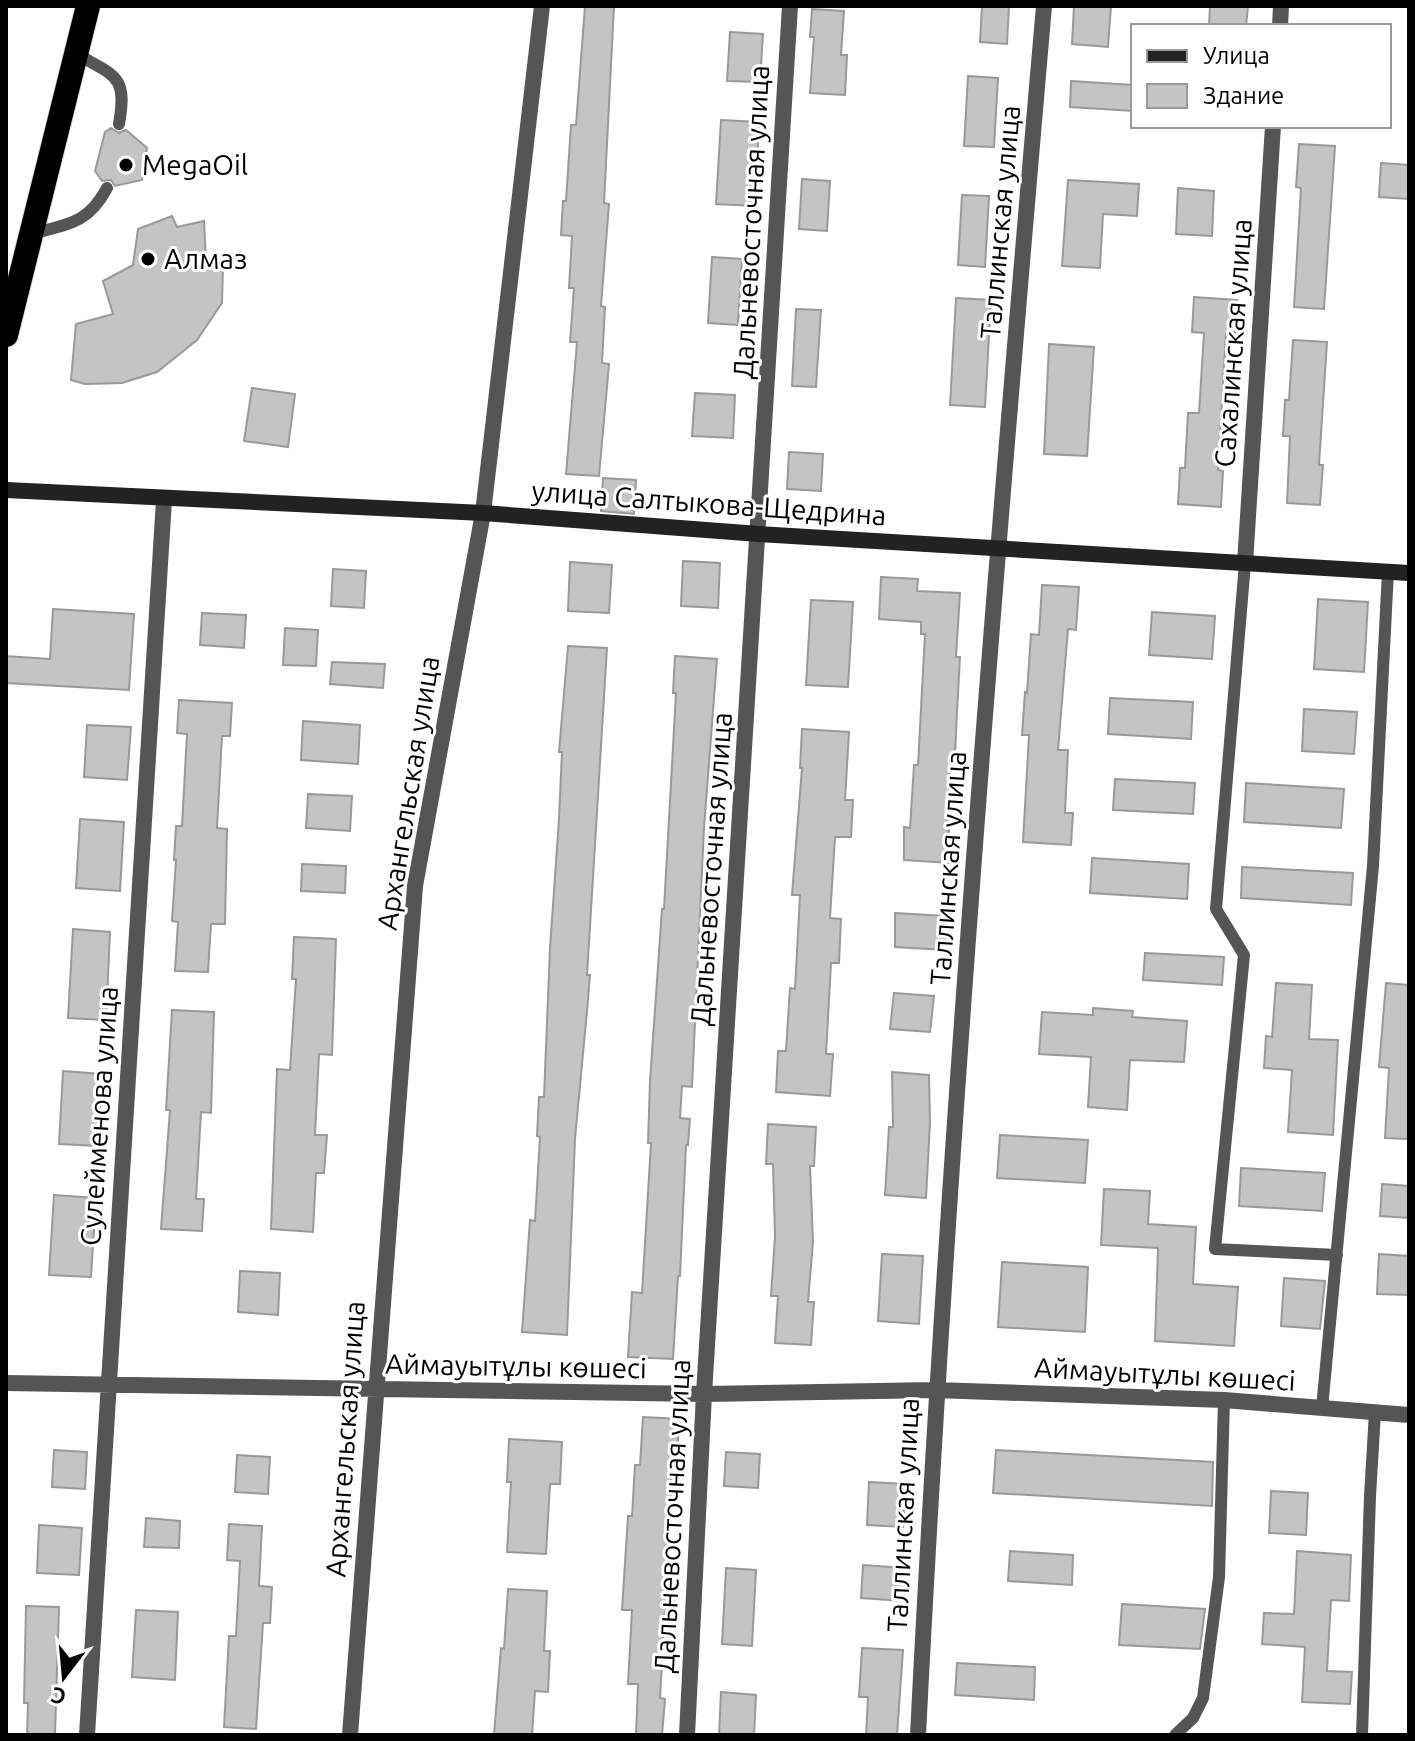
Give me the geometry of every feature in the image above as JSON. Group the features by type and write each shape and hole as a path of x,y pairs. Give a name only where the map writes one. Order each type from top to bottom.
{"highway":[{"path":"6,335 88,6"}],"street":[{"name":"Архангельская улица","path":"350,1735 415,886 483,513 542,6"},
{"name":"Дальневосточная улица","path":"687,1735 704,1394 790,6"},
{"name":"Таллинская улица","path":"918,1735 935,1390 997,548 1044,6"},
{"name":"Сахалинская улица","path":"1245,563 1273,128"},
{"name":"улица Салтыкова-Щедрина","path":"6,490 483,513 759,534 1409,573"},
{"name":"Сулейменова улица","path":"87,1735 164,500"},
{"name":"Аймауытұлы көшесі","path":"6,1383 704,1394 935,1390 1224,1400 1409,1415"}],"lane":[{"path":"75,53 116,77 124,97 119,124"},
{"path":"31,234 81,221 98,206 107,188"},
{"path":"1245,563 1216,909 1244,955 1215,1249 1337,1255"},
{"path":"1322,1408 1373,866 1388,571"},
{"path":"1175,1735 1193,1718 1203,1698 1219,1577 1224,1400"},
{"path":"1362,1735 1375,1412"}],"building":[{"path":"585,6 614,6 604,203 609,204 601,306 605,307 602,363 609,364 599,476 566,474 577,342 570,342 574,288 569,288 572,236 561,235 571,125 576,125"},
{"path":"982,6 1009,6 1007,44 980,42"},
{"path":"1074,6 1111,6 1108,47 1072,44"},
{"path":"1210,6 1248,6 1246,24 1209,24"},
{"path":"812,9 844,11 841,55 847,55 845,95 810,93 814,37 810,37"},
{"path":"730,32 763,34 760,82 727,81"},
{"path":"968,76 998,78 994,147 964,146"},
{"path":"1071,81 1131,85 1131,111 1070,107"},
{"path":"721,120 759,122 755,206 716,204"},
{"path":"111,128 119,133 126,130 147,148 142,180 115,186 111,180 102,181 95,171 105,132"},
{"path":"1299,144 1335,146 1324,309 1294,307 1301,188 1296,187"},
{"path":"1381,163 1409,165 1409,199 1379,197"},
{"path":"802,179 830,181 827,231 799,229"},
{"path":"1068,180 1139,184 1137,216 1103,214 1100,268 1062,266"},
{"path":"1178,188 1214,191 1212,236 1176,234"},
{"path":"962,195 989,196 985,267 958,265"},
{"path":"172,216 177,227 204,221 206,261 223,265 222,303 197,340 157,372 122,383 85,384 71,380 76,324 113,314 103,281 133,265 138,229"},
{"path":"712,257 742,259 738,325 708,323"},
{"path":"1194,297 1237,300 1235,334 1226,334 1218,470 1223,471 1221,507 1178,504 1180,468 1185,468 1188,413 1199,413 1204,333 1192,332"},
{"path":"956,298 991,300 985,407 950,405"},
{"path":"796,309 821,310 816,387 792,386"},
{"path":"1293,340 1327,342 1319,465 1323,465 1320,505 1287,503 1290,436 1283,436"},
{"path":"1049,344 1094,347 1087,456 1044,454"},
{"path":"252,388 295,394 288,447 244,441"},
{"path":"695,393 735,395 733,438 692,436"},
{"path":"789,452 823,454 821,491 787,489"},
{"path":"603,478 636,480 634,514 601,511"},
{"path":"683,561 720,563 718,608 681,606"},
{"path":"570,562 612,565 609,613 568,611"},
{"path":"333,569 366,571 364,608 331,606"},
{"path":"881,577 918,579 917,591 960,593 955,755 951,754 947,830 949,863 904,860 904,827 910,828 914,765 918,765 925,634 921,634 921,622 879,619"},
{"path":"1042,585 1079,587 1076,630 1068,629 1058,750 1068,750 1065,813 1073,813 1071,845 1023,842 1029,735 1022,735 1025,692 1031,634 1039,635"},
{"path":"1318,599 1368,602 1364,672 1314,669"},
{"path":"811,600 853,602 848,687 806,685"},
{"path":"53,609 134,614 129,690 6,683 6,656 50,659"},
{"path":"1152,612 1215,616 1212,659 1149,655"},
{"path":"202,613 246,615 244,648 200,645"},
{"path":"285,628 318,630 316,666 283,665"},
{"path":"568,646 607,648 587,975 590,975 575,1139 567,1335 522,1332 530,1220 535,1221 539,1097 544,1097 562,752 559,752"},
{"path":"675,656 717,659 704,828 692,1087 682,1086 680,1118 690,1119 673,1359 628,1357 632,1292 642,1293 651,1143 648,1143 650,1081 664,909 676,693 673,693"},
{"path":"332,662 385,664 383,688 330,684"},
{"path":"1110,698 1193,702 1191,739 1108,734"},
{"path":"179,700 232,703 230,736 222,736 217,828 227,829 225,924 211,924 208,972 175,971 178,922 172,921 174,860 176,826 182,826 187,734 177,733"},
{"path":"1304,709 1357,712 1354,754 1302,751"},
{"path":"303,721 360,725 358,764 301,760"},
{"path":"87,725 131,727 127,780 84,777"},
{"path":"802,729 849,732 845,800 853,800 851,837 835,837 830,918 841,919 839,963 831,963 826,1054 833,1054 830,1096 776,1092 778,1051 786,1051 790,988 795,989 800,895 792,895"},
{"path":"1115,779 1195,783 1193,814 1113,810"},
{"path":"1246,783 1344,789 1341,828 1244,822"},
{"path":"308,794 352,796 350,831 306,828"},
{"path":"80,819 124,822 120,891 76,888"},
{"path":"1092,858 1189,864 1187,899 1090,893"},
{"path":"302,864 346,866 345,893 301,891"},
{"path":"1242,867 1353,873 1351,905 1241,898"},
{"path":"895,913 945,916 945,950 895,947"},
{"path":"73,929 110,932 106,1020 68,1018"},
{"path":"294,937 336,939 332,1055 319,1054 315,1135 327,1135 324,1173 316,1173 313,1232 271,1229 277,1069 290,1070 296,979 292,979"},
{"path":"1145,953 1224,957 1222,985 1143,980"},
{"path":"1276,983 1312,985 1309,1039 1338,1040 1333,1135 1288,1132 1292,1070 1264,1068 1266,1036 1272,1037"},
{"path":"1386,983 1409,985 1409,1139 1385,1138 1389,1068 1379,1067"},
{"path":"894,993 934,996 930,1032 890,1029"},
{"path":"1093,1008 1133,1011 1132,1017 1187,1021 1184,1062 1130,1060 1127,1110 1088,1107 1091,1057 1039,1054 1042,1012 1093,1015"},
{"path":"172,1010 214,1012 211,1113 201,1112 196,1199 204,1199 202,1231 161,1229 170,1110 166,1110"},
{"path":"63,1071 102,1074 98,1146 59,1144"},
{"path":"892,1072 929,1075 926,1198 885,1195 889,1127 893,1127"},
{"path":"768,1124 816,1127 814,1166 810,1166 813,1242 808,1302 814,1302 811,1345 775,1343 778,1296 771,1296 775,1236 773,1164 766,1164"},
{"path":"1000,1135 1088,1140 1085,1183 997,1178"},
{"path":"1241,1168 1325,1173 1322,1211 1239,1206"},
{"path":"1382,1184 1409,1186 1409,1218 1380,1216"},
{"path":"1104,1189 1150,1191 1148,1224 1196,1227 1193,1284 1238,1287 1234,1346 1155,1341 1158,1248 1101,1245"},
{"path":"54,1195 96,1198 91,1277 49,1275"},
{"path":"882,1254 923,1256 919,1324 878,1321"},
{"path":"1379,1254 1409,1256 1409,1295 1377,1294"},
{"path":"1002,1262 1088,1267 1085,1332 998,1327"},
{"path":"240,1271 280,1273 278,1315 238,1312"},
{"path":"1284,1278 1325,1281 1320,1329 1281,1326"},
{"path":"643,1417 679,1419 677,1462 672,1462 668,1574 675,1575 673,1613 665,1612 660,1698 665,1699 662,1735 636,1735 638,1684 628,1684 632,1610 622,1610 628,1516 632,1516 635,1465 640,1465"},
{"path":"509,1439 562,1442 560,1484 550,1484 546,1554 507,1552 511,1482 507,1482"},
{"path":"54,1450 87,1452 85,1489 52,1487"},
{"path":"996,1450 1213,1462 1212,1506 993,1493"},
{"path":"726,1452 760,1454 758,1488 724,1486"},
{"path":"237,1455 270,1457 268,1494 235,1492"},
{"path":"869,1482 906,1484 903,1527 867,1525"},
{"path":"1271,1491 1308,1493 1306,1535 1269,1533"},
{"path":"146,1518 180,1521 179,1548 144,1547"},
{"path":"229,1524 262,1526 259,1586 272,1587 270,1623 263,1623 256,1729 224,1727 229,1636 236,1636 240,1561 227,1560"},
{"path":"39,1525 82,1528 79,1575 37,1573"},
{"path":"1010,1551 1073,1555 1072,1585 1008,1581"},
{"path":"1297,1551 1351,1555 1349,1601 1331,1600 1327,1671 1352,1672 1350,1704 1302,1702 1305,1647 1262,1644 1264,1613 1294,1614"},
{"path":"863,1565 905,1568 903,1601 861,1598"},
{"path":"726,1568 756,1570 752,1646 722,1644"},
{"path":"508,1589 547,1591 544,1651 550,1651 548,1692 535,1691 532,1735 494,1735"},
{"path":"1122,1604 1205,1609 1200,1649 1119,1645"},
{"path":"26,1606 59,1607 55,1735 27,1735 28,1703 24,1703"},
{"path":"136,1610 178,1612 175,1680 132,1677"},
{"path":"862,1648 903,1650 897,1735 866,1735 868,1697 859,1697"},
{"path":"957,1663 1035,1667 1034,1700 955,1695"},
{"path":"721,1692 756,1695 754,1735 719,1735"}],"place":[{"name":"MegaOil","path":"126,165"},
{"name":"Алмаз","path":"148,259"}]}
